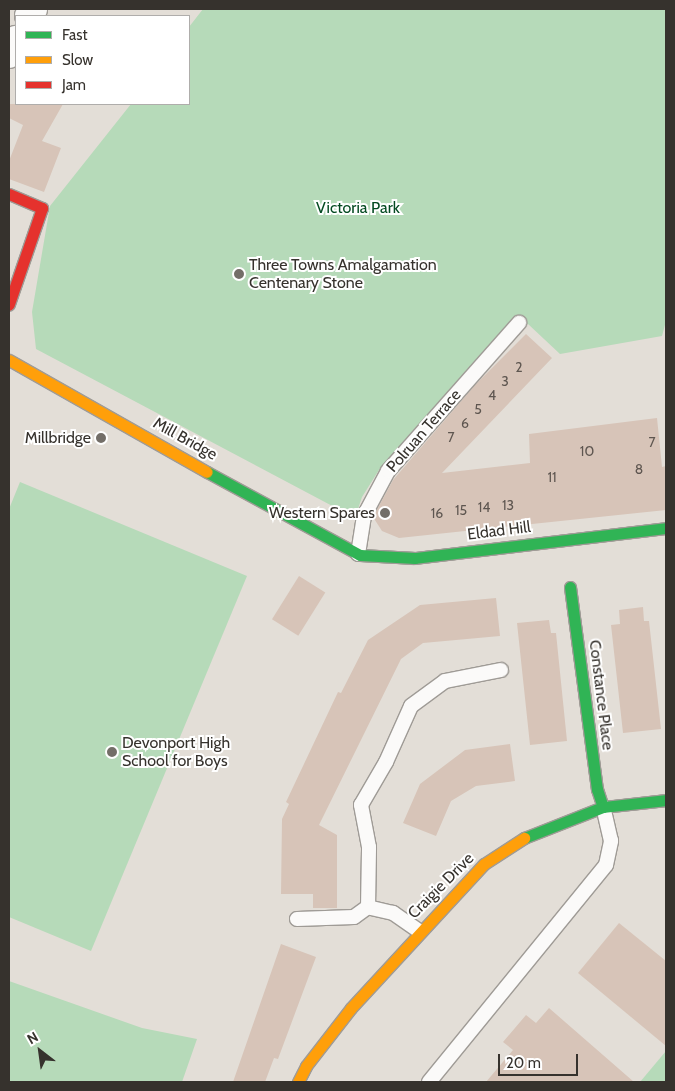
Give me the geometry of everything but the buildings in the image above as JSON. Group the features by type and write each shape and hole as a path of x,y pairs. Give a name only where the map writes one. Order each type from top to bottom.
{"street":[{"path":"9,54 15,42"},
{"path":"9,194 42,208 9,304"},
{"name":"Mill Bridge","path":"11,367 337,545"},
{"name":"Eldad Hill","path":"337,545 358,554 385,559 415,558 666,528"},
{"name":"Constance Place","path":"570,587 597,789 603,807"},
{"name":"Craigie Drive","path":"298,1082 306,1066 351,1008 419,931 484,864 532,834 603,807 666,800"}],"lane":[{"name":"Polruan Terrace","path":"358,554 364,516 388,471 519,322"},
{"path":"368,907 368,847 361,805 386,762 411,706 445,681 501,670"},
{"path":"429,1082 606,865 611,842 603,807"},
{"path":"297,919 354,917 368,907 393,913 419,931"}],"green space":[{"name":"Victoria Park","path":"203,9 666,9 666,321 662,336 560,354 528,324 519,329 379,470 362,497 355,518 36,349 32,312 50,206 130,105 190,105 190,26"},
{"name":"Devonport High School for Boys","path":"20,482 247,576 91,951 9,917 9,509"},
{"path":"9,981 142,1028 197,1039 182,1082 9,1082"},
{"path":"666,1051 666,1082 640,1082"}],"traffic: fast":[{"path":"207,472 360,555 415,558 666,528"},
{"path":"570,587 597,789 603,807"},
{"path":"524,838 603,807 666,800"}],"traffic: slow":[{"path":"9,360 207,472"},
{"path":"298,1082 306,1066 351,1008 484,864 524,838"}],"traffic: jam":[{"path":"9,194 42,208 9,304"}],"place":[{"name":"Three Towns Amalgamation Centenary Stone","path":"239,274"},
{"name":"Millbridge","path":"101,438"},
{"name":"Western Spares","path":"385,513"},
{"name":"Devonport High School for Boys","path":"112,752"}]}
